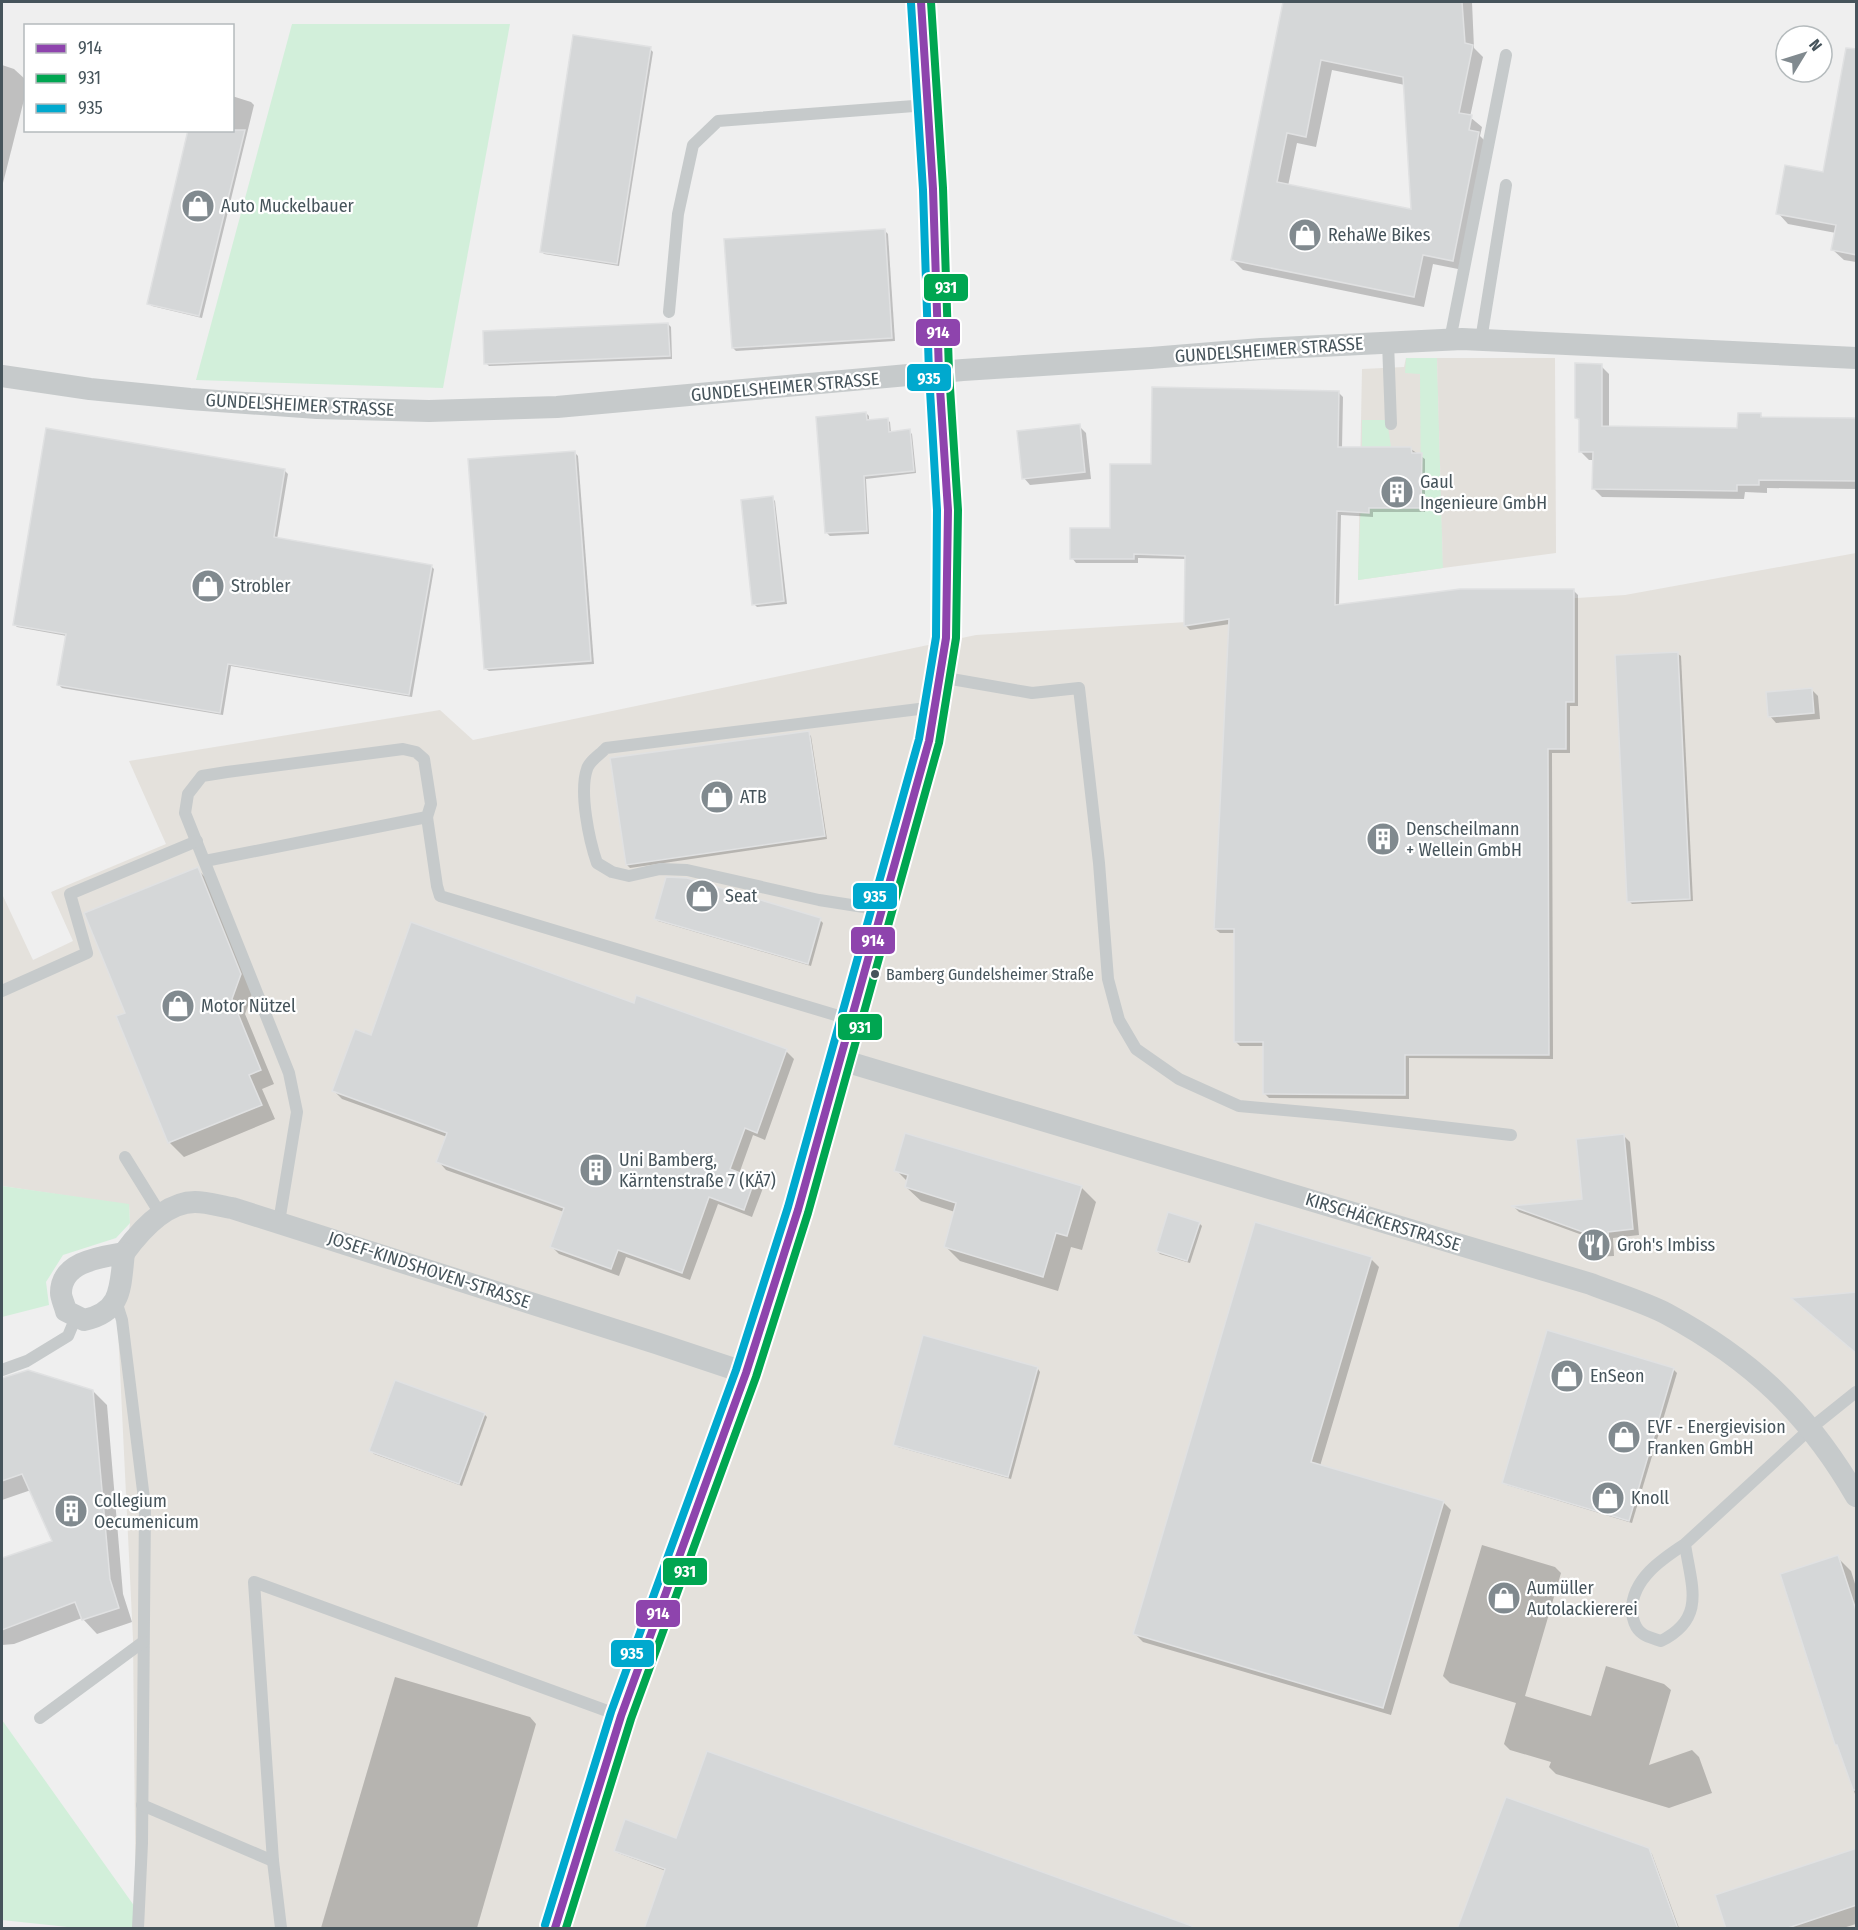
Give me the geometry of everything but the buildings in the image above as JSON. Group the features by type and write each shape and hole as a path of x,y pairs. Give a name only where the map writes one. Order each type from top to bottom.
{"street":[{"path":"555,1929 621,1716 746,1373 841,1060 929,741 946,638 948,530 939,373 933,189 921,2"},
{"name":"GUNDELSHEIMER STRASSE","path":"2,376 90,390 190,399 318,408 429,411 580,405 939,373 1388,342 1481,340 1857,358"},
{"name":"KIRSCHÄCKERSTRASSE","path":"841,1060 1591,1284 1665,1313 1741,1361 1782,1395 1811,1428 1857,1496"},
{"name":"JOSEF-KINDSHOVEN-STRASSE","path":"117,1301 124,1253 138,1233 175,1207 195,1202 232,1208 279,1222 746,1373"},
{"path":"117,1301 105,1313 84,1320 66,1311 61,1292 65,1280 74,1268 90,1260 124,1253"}],"lane":[{"path":"1450,340 1506,55"},
{"path":"669,312 678,214 693,145 718,121 927,105"},
{"path":"1481,340 1506,185"},
{"path":"1388,342 1391,424"},
{"path":"940,677 1032,693 1079,688 1099,863 1108,979 1119,1020 1136,1049 1179,1079 1239,1106 1511,1135"},
{"path":"883,910 819,900 687,870 660,868 629,876 612,872 597,863 589,840 584,787 587,766 606,748 935,707"},
{"path":"279,1222 297,1112 289,1073 185,813 188,794 202,776 403,749 416,752 424,759 431,804 427,817 440,896 852,1020"},
{"path":"205,861 427,817"},
{"path":"2,991 87,953 70,894 197,841"},
{"path":"125,1157 161,1215"},
{"path":"117,1301 123,1320 145,1507 142,1805 138,1929"},
{"path":"2,1370 27,1361 68,1336 76,1317"},
{"path":"1686,1544 1693,1602 1688,1620 1676,1633 1661,1641 1642,1634 1632,1620 1632,1598 1646,1575 1663,1559 1686,1544 1811,1428 1857,1392"},
{"path":"281,1929 273,1861 254,1582 621,1716"},
{"path":"40,1718 143,1642"},
{"path":"142,1805 273,1861"}],"shaded area":[{"path":"1406,358 1437,358 1443,568 1358,580 1362,369 1404,367"},
{"path":"1856,553 1856,1928 136,1928 133,1639 118,1329 130,1223 129,1205 2,1186 2,894 33,960 73,941 51,892 166,844 129,761 440,710 473,740 976,635 1625,595"}],"green space":[{"path":"292,24 510,24 443,388 196,380"},
{"path":"1406,358 1437,358 1443,568 1358,580 1362,468 1374,508 1421,508 1420,374 1405,373"},
{"path":"1362,420 1387,420 1391,447 1362,447"},
{"path":"2,1186 129,1204 130,1223 116,1238 63,1255 46,1282 49,1305 2,1317"},
{"path":"2,1720 135,1907 136,1928 77,1928 2,1920"}],"sand":[{"path":"1437,358 1555,358 1556,553 1443,568"}],"transit line":[{"name":"914","path":"555,1928 621,1716 746,1373 798,1210 929,741 946,638 948,510 939,373 933,189 921,2"},
{"name":"931","path":"566,1928 631,1719 756,1377 808,1213 939,743 956,638 958,510 949,372 943,188 931,2"},
{"name":"935","path":"545,1925 611,1712 736,1370 788,1207 919,739 936,637 937,510 929,373 923,190 911,3"}],"place":[{"name":"Auto Muckelbauer","path":"198,206"},
{"name":"RehaWe Bikes","path":"1305,235"},
{"name":"Gaul Ingenieure GmbH","path":"1397,492"},
{"name":"Strobler","path":"208,586"},
{"name":"ATB","path":"717,797"},
{"name":"Denscheilmann + Wellein GmbH","path":"1383,839"},
{"name":"Seat","path":"702,896"},
{"name":"Bamberg Gundelsheimer Straße","path":"875,974"},
{"name":"Motor Nützel","path":"178,1006"},
{"name":"Uni Bamberg, Kärntenstraße 7 (KÄ7)","path":"596,1170"},
{"name":"Groh's Imbiss","path":"1594,1245"},
{"name":"EnSeon","path":"1567,1376"},
{"name":"EVF - Energievision Franken GmbH","path":"1624,1437"},
{"name":"Knoll","path":"1608,1498"},
{"name":"Collegium Oecumenicum","path":"71,1511"},
{"name":"Aumüller Autolackiererei","path":"1504,1598"}]}
